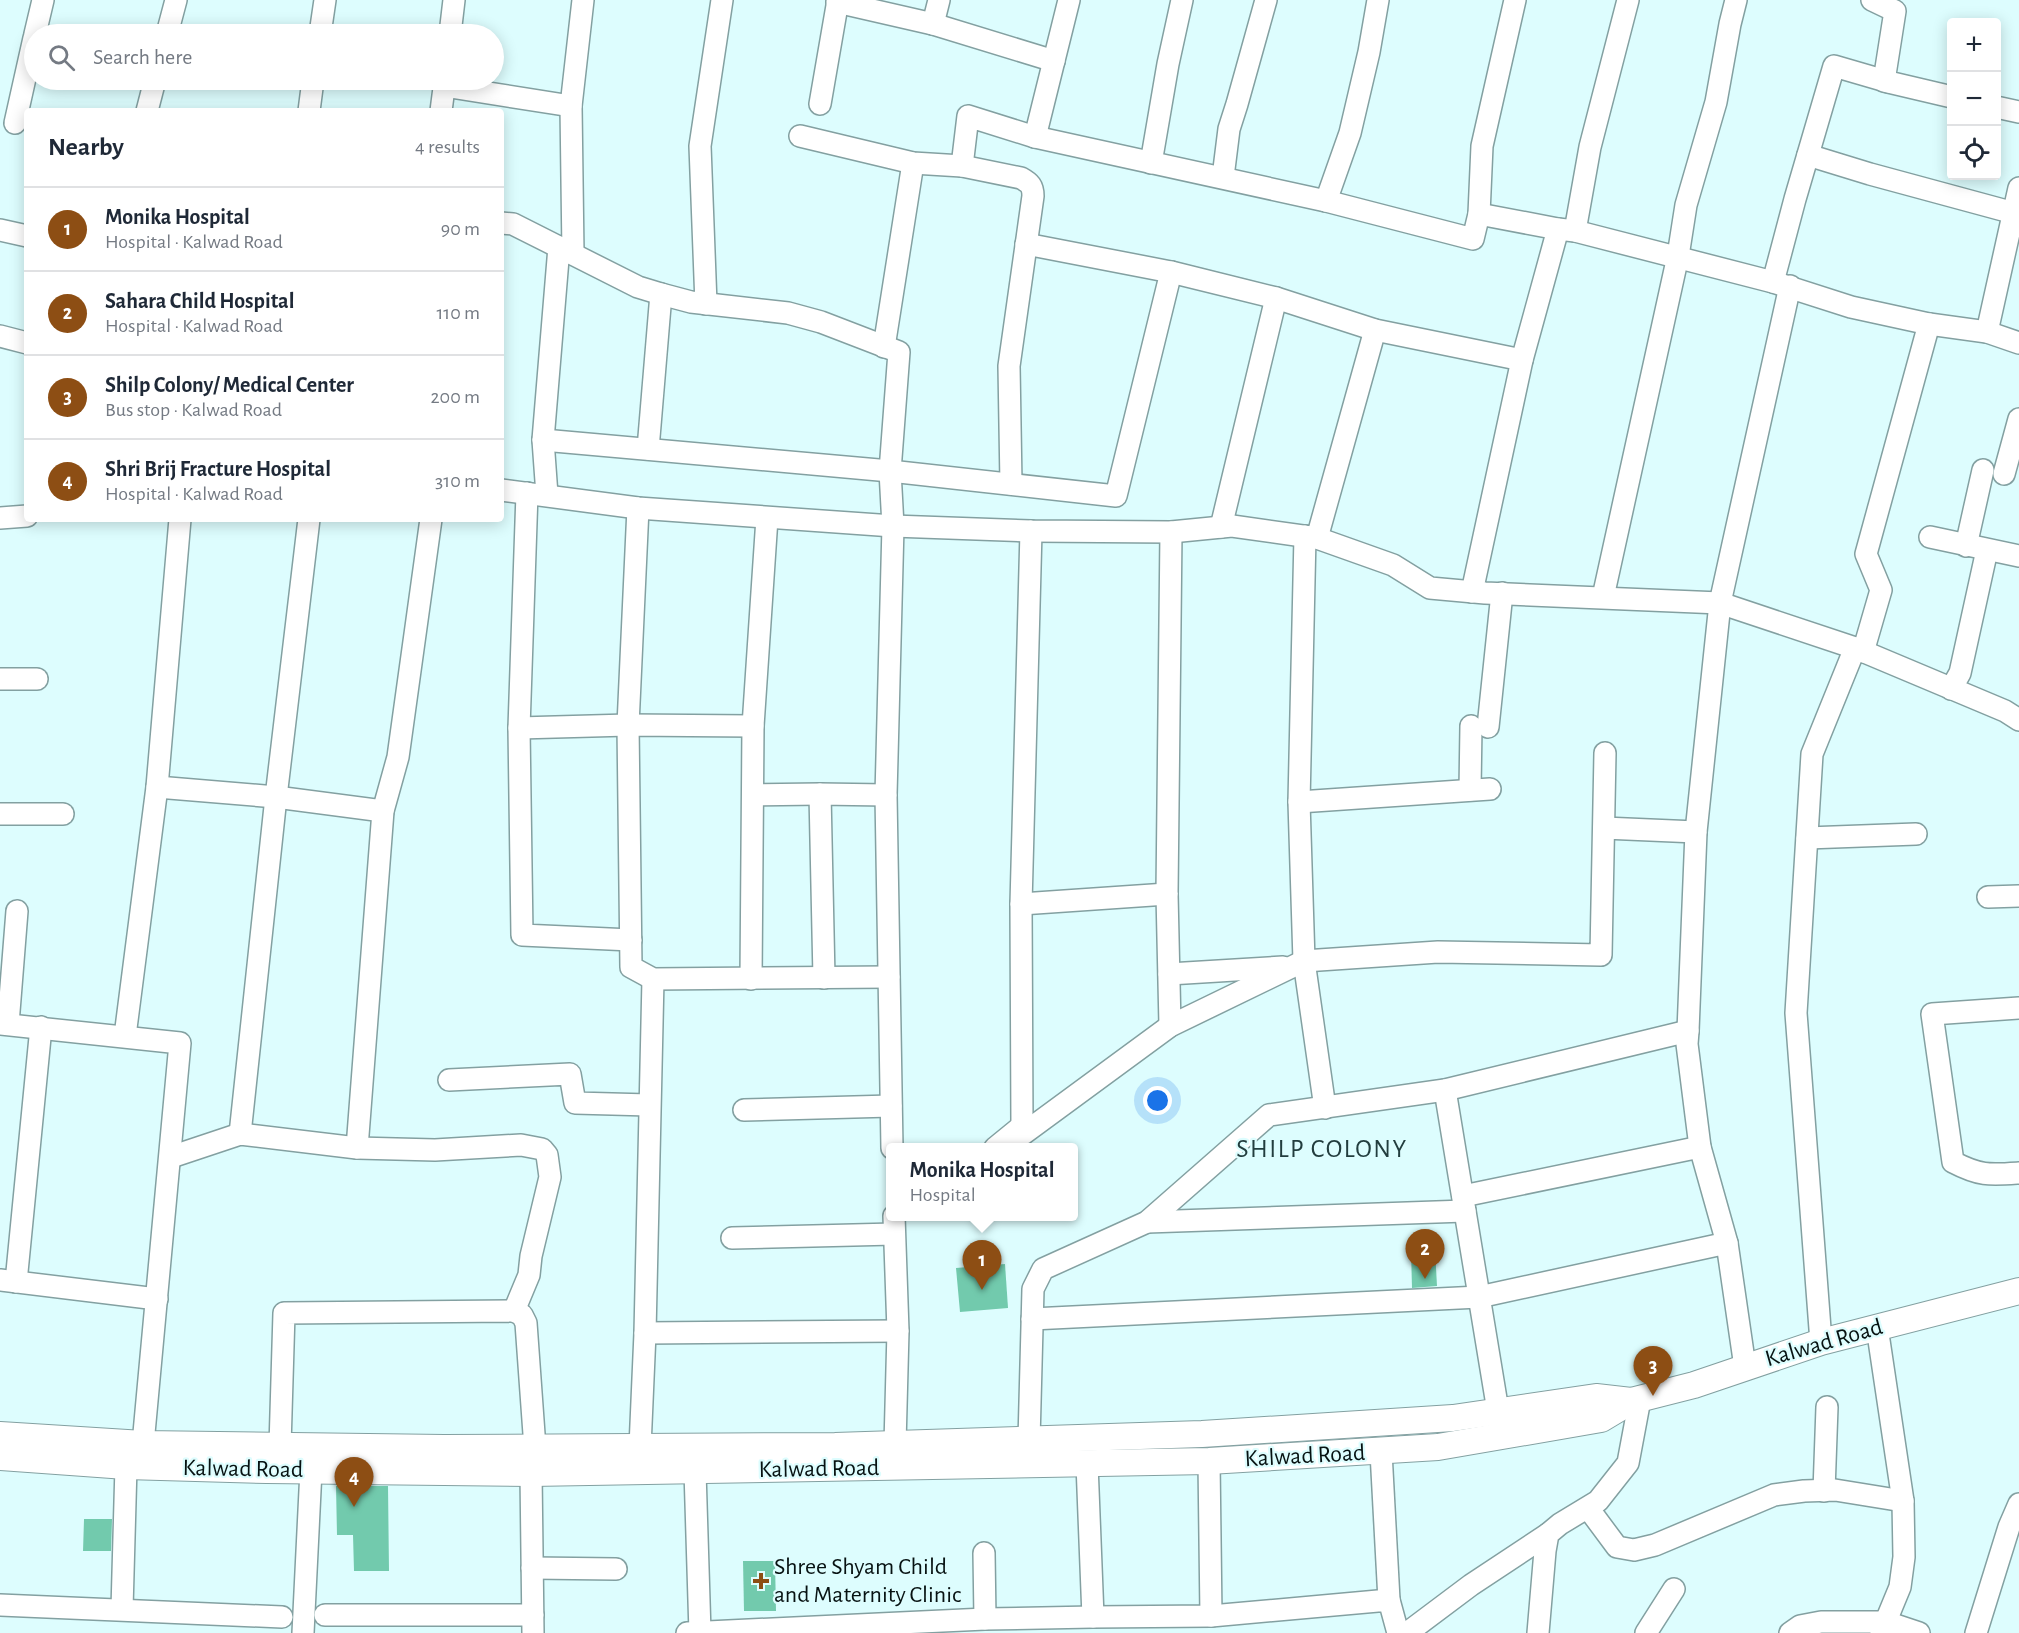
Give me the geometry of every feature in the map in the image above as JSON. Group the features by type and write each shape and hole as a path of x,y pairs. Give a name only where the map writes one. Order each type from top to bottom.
{"main road":[{"name":"Kalwad Road","path":"0,1457 126,1466 531,1473 1209,1461 1381,1452 1438,1447 1601,1419 1636,1400 1694,1385 1821,1342 2019,1291"},
{"name":"Kalwad Road","path":"0,1435 143,1444 280,1446 535,1448 895,1444 1202,1434 1453,1418 1596,1397 1636,1400"}],"street":[{"path":"38,24 43,0"},
{"path":"170,24 176,0"},
{"path":"321,24 325,0"},
{"path":"451,24 454,0"},
{"path":"583,0 571,106 566,251 537,494 519,728 522,935 631,940"},
{"path":"706,304 700,146 722,0"},
{"path":"933,24 939,0"},
{"path":"1035,137 1069,0"},
{"path":"1151,163 1168,63 1182,0"},
{"path":"1222,177 1229,129 1266,0"},
{"path":"1326,201 1350,133 1369,52 1378,0"},
{"path":"962,166 968,116 1035,137 1326,201 1473,239 1479,214 1482,146 1515,0"},
{"path":"1473,592 1522,360 1566,230 1628,0"},
{"path":"1603,597 1678,256 1686,205 1716,102 1736,0"},
{"path":"1872,0 1895,11 1884,81 1889,82"},
{"path":"820,104 838,1 933,24 1054,61"},
{"path":"1745,1366 1727,1243 1700,1147 1687,1044 1696,832 1720,603 1808,155 1834,66 1947,96"},
{"path":"14,123 24,82"},
{"path":"148,108 152,90"},
{"path":"309,108 312,90"},
{"path":"441,108 444,90"},
{"path":"483,90 571,106"},
{"path":"2001,108 2019,112"},
{"path":"800,136 913,163 962,166 1021,178 1030,183 1033,196 1009,366 1011,484"},
{"path":"1808,155 2014,213"},
{"path":"884,347 913,163"},
{"path":"1987,332 2019,188"},
{"path":"1479,214 1566,230 1678,256 1781,284 1851,307 1929,324 1987,332 2019,343"},
{"path":"504,223 513,224 638,287 691,302 788,313 821,322 899,352 890,471 893,526 886,795 892,1143"},
{"path":"0,230 24,235"},
{"path":"1026,244 1171,272 1276,298 1375,330 1522,360"},
{"path":"543,440 890,471 1116,496 1171,272"},
{"path":"648,449 661,294"},
{"path":"1221,527 1276,298"},
{"path":"1821,1342 1796,1013 1812,754 1859,650 1881,590 1866,554 1929,324"},
{"path":"1325,1108 1298,963 1299,802 1311,537 1375,330"},
{"path":"0,336 24,342"},
{"path":"2004,474 2019,419"},
{"path":"1966,546 1983,470"},
{"path":"504,490 638,508 893,526 1030,531 1172,532 1232,526 1311,537 1393,565 1430,588 1720,603 1859,650 2005,711 2019,720"},
{"path":"638,508 628,725 631,967 653,979 889,977"},
{"path":"0,518 24,516"},
{"path":"751,979 753,726 767,518"},
{"path":"124,1036 157,787 180,522"},
{"path":"240,1134 309,522"},
{"path":"357,1148 383,811 398,757 431,522"},
{"path":"1030,531 1021,904 1023,1134 1170,1026 1298,963"},
{"path":"1170,1026 1167,894 1172,532"},
{"path":"1930,537 2019,556"},
{"path":"1951,689 1960,673 1987,550"},
{"path":"1299,802 1480,789 1479,726 1502,593"},
{"path":"0,679 37,679"},
{"path":"519,728 628,725 753,726"},
{"path":"1169,974 1438,952 1600,955 1605,753"},
{"path":"157,787 276,797 383,811"},
{"path":"820,794 824,978"},
{"path":"753,795 886,795"},
{"path":"0,814 63,814"},
{"path":"1604,828 1696,832"},
{"path":"1807,838 1916,834"},
{"path":"1021,904 1167,894"},
{"path":"1988,897 2019,896"},
{"path":"17,911 4,1024 180,1043 143,1444"},
{"path":"640,1447 645,1333 653,979"},
{"path":"2019,1008 1932,1014 1953,1161 1970,1170 1989,1175 2019,1173"},
{"path":"41,1028 8,1281 157,1299"},
{"path":"1029,1440 1033,1289 1043,1269 1147,1222 1269,1115 1445,1090 1688,1031"},
{"path":"449,1080 570,1074 575,1103 649,1105"},
{"path":"1445,1090 1498,1411"},
{"path":"744,1110 891,1106"},
{"path":"1001,1143 1022,1126"},
{"path":"171,1157 240,1134 357,1148 447,1150 521,1145 542,1149 547,1155 550,1177 531,1256 529,1275 514,1311"},
{"path":"1147,1222 1464,1204 1700,1147"},
{"path":"732,1238 897,1223 895,1444"},
{"path":"1032,1319 1479,1297 1727,1243"},
{"path":"280,1446 284,1313 514,1311 522,1315 526,1323 535,1448"},
{"path":"1876,1327 1903,1501 1904,1557 1900,1587 1883,1628"},
{"path":"645,1333 897,1331"},
{"path":"1407,1633 1471,1585 1598,1501 1628,1463 1636,1400"},
{"path":"1824,1491 1827,1407"},
{"path":"1381,1452 1389,1600 1398,1633"},
{"path":"1209,1461 1211,1616"},
{"path":"1087,1464 1093,1617"},
{"path":"122,1610 126,1466"},
{"path":"303,1633 311,1470"},
{"path":"695,1471 700,1632"},
{"path":"325,1615 533,1624 531,1473"},
{"path":"1588,1508 1617,1547 1634,1550 1655,1545 1774,1495 1835,1490 1903,1501"},
{"path":"1976,1633 2009,1527 2019,1504"},
{"path":"1538,1633 1548,1534"},
{"path":"984,1553 985,1619"},
{"path":"532,1568 616,1569"},
{"path":"1646,1633 1674,1589"},
{"path":"687,1633 879,1629 985,1619 1211,1616 1389,1600"},
{"path":"0,1605 282,1617"},
{"path":"1790,1633 1800,1626 1821,1622 1919,1633"}],"building":[{"path":"1435,1249 1437,1286 1412,1288 1411,1250"},
{"path":"1005,1264 1008,1308 960,1312 956,1268"},
{"path":"336,1486 388,1486 389,1571 354,1571 353,1535 337,1535"},
{"path":"84,1519 112,1519 111,1551 83,1551"},
{"path":"743,1561 775,1561 776,1611 744,1611"}],"place":[{"name":"Sahara Child Hospital","path":"1425,1279"},
{"name":"Monika Hospital","path":"982,1290"},
{"name":"Shilp Colony/ Medical Center","path":"1653,1396"},
{"name":"Shri Brij Fracture Hospital","path":"354,1507"},
{"name":"Shree Shyam Child and Maternity Clinic","path":"761,1581"}],"district":[{"name":"SHILP COLONY","path":"1322,1149"}]}
